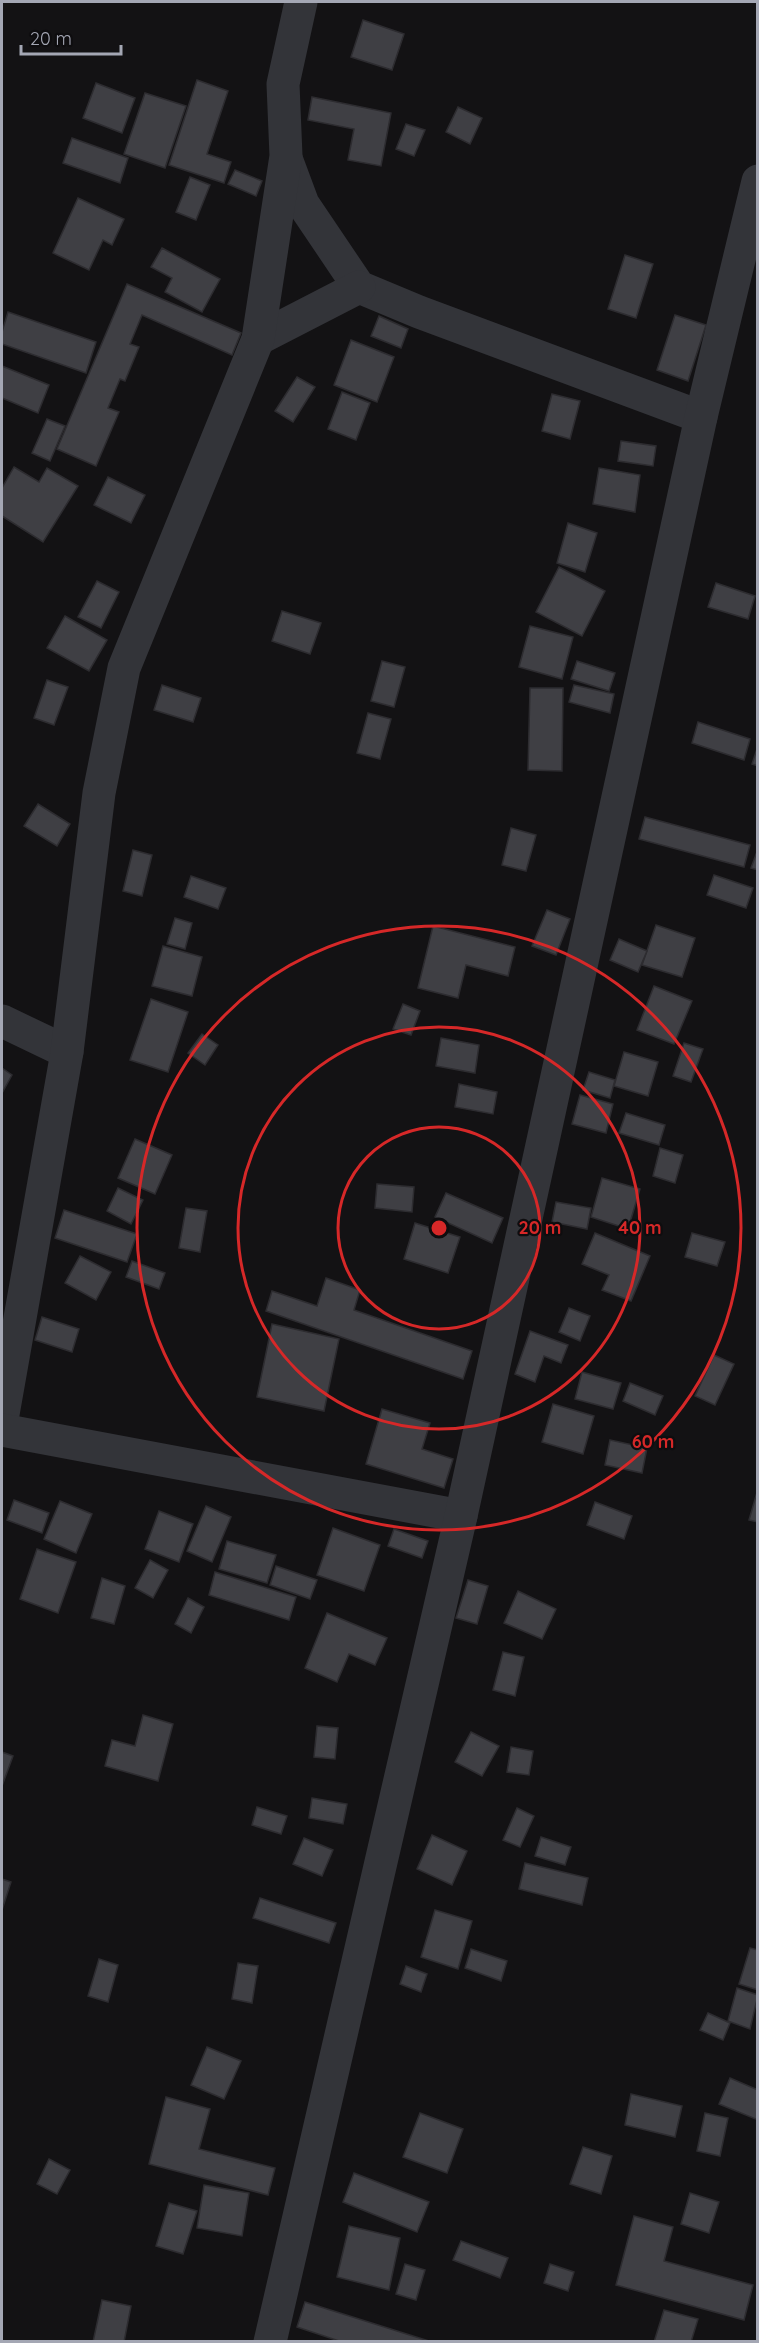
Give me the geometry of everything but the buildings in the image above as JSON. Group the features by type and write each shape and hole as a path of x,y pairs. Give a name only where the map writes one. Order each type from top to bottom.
{"street":[{"path":"2,1420 67,1052 99,793 124,668 258,339 286,156 283,84 301,2"},
{"path":"286,156 303,204 359,287 419,312 701,417"},
{"path":"270,2342 461,1516 701,417 758,181"},
{"path":"258,339 359,287"},
{"path":"2,1021 67,1052"},
{"path":"2,1430 461,1516"}]}
